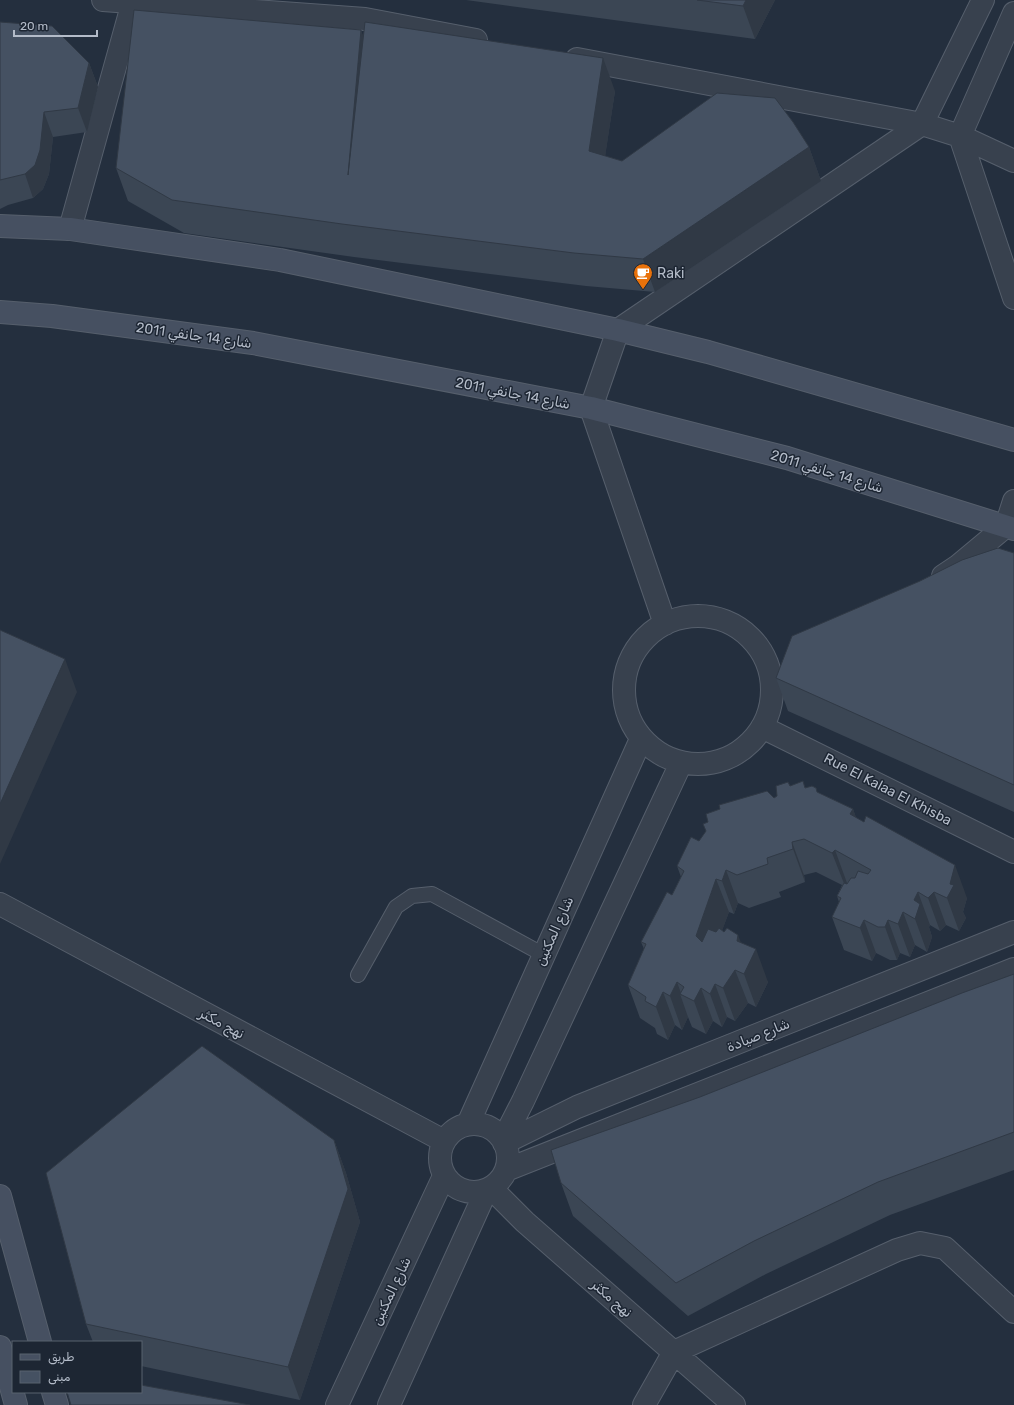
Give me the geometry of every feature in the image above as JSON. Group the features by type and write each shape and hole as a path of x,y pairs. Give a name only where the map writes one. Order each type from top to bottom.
{"street":[{"path":"103,0 134,1 365,19 499,44"},
{"path":"665,624 591,408 618,330 922,124 983,0"},
{"path":"70,230 134,1"},
{"path":"1014,13 960,136 1014,298"},
{"path":"561,56 922,124 960,136 1014,161"},
{"path":"0,226 70,230 280,260 618,330 708,352 1014,440"},
{"name":"شارع 14 جانفي 2011","path":"0,312 52,316 253,343 591,408 787,458 1010,528"},
{"path":"927,587 1010,528 1014,501"},
{"path":"703,616 727,622 748,636 763,656 768,671 771,680 770,705 762,727 748,745 728,758 705,764 681,763 659,754 641,738 629,718 624,694 626,669 637,646 655,629 678,618 703,616"},
{"path":"768,671 790,660"},
{"name":"Rue El Kalaa El Khisba","path":"762,727 1014,852"},
{"name":"شارع المكنين","path":"468,1124 641,738"},
{"path":"503,1141 681,763"},
{"name":"نهج مكثر","path":"0,904 444,1141"},
{"name":"شارع صيادة","path":"503,1141 577,1107 1014,932"},
{"path":"506,1170 1014,969"},
{"path":"468,1124 477,1124 488,1127 496,1132 503,1141 508,1156 506,1170 500,1180 488,1189 477,1192 463,1191 450,1184 444,1176 439,1159 440,1150 450,1133 458,1128 468,1124"},
{"name":"شارع المكنين","path":"338,1405 444,1176"},
{"path":"389,1405 488,1189"},
{"name":"نهج مكثر","path":"488,1189 734,1405"},
{"path":"0,1196 40,1341"},
{"path":"644,1405 674,1352 897,1250 920,1243 945,1248 1014,1312"},
{"path":"0,1347 12,1390"},
{"path":"13,1393 16,1405"},
{"path":"53,1393 57,1405"}],"lane":[{"path":"358,975 396,907 412,896 432,894 544,955"}],"building":[{"path":"697,0 746,0 743,6"},
{"path":"134,10 361,30 348,175 365,22 603,58 589,151 622,161 717,93 775,98 809,147 643,259 574,253 342,224 172,200 116,168"},
{"path":"0,22 52,26 89,63 78,108 44,112 40,150 35,165 25,174 0,180"},
{"path":"998,548 1014,553 1014,785 776,678 792,636 920,581 962,560"},
{"path":"0,630 65,659 0,804"},
{"path":"803,781 805,788 812,786 816,788 817,792 853,809 850,814 864,822 866,816 955,865 950,884 954,885 947,898 934,892 928,898 918,892 914,900 920,904 915,919 903,912 898,924 888,920 885,927 878,927 864,920 860,928 832,917 841,898 837,896 844,883 847,884 851,878 855,878 858,871 868,874 871,870 835,850 832,853 804,839 792,842 793,849 767,858 768,864 737,875 726,870 722,881 716,879 696,936 702,942 708,929 716,932 719,928 724,932 727,928 738,935 737,941 756,949 744,974 735,970 723,988 715,984 710,994 701,988 694,1001 680,994 684,987 677,982 670,996 663,992 656,1007 645,1001 646,997 628,985 646,944 641,942 667,892 672,895 684,871 677,866 691,837 699,841 706,831 703,824 708,822 706,814 720,809 719,805 767,791 774,798 777,796 776,786 788,782 790,786"},
{"path":"1014,974 1014,1132 878,1182 754,1241 676,1283 561,1183 551,1150 700,1097 962,993"},
{"path":"202,1046 334,1140 348,1189 288,1367 86,1324 46,1173"},
{"path":"142,1385 250,1405 71,1405 67,1393 142,1393"}],"place":[{"name":"Raki","path":"643,290"}]}
